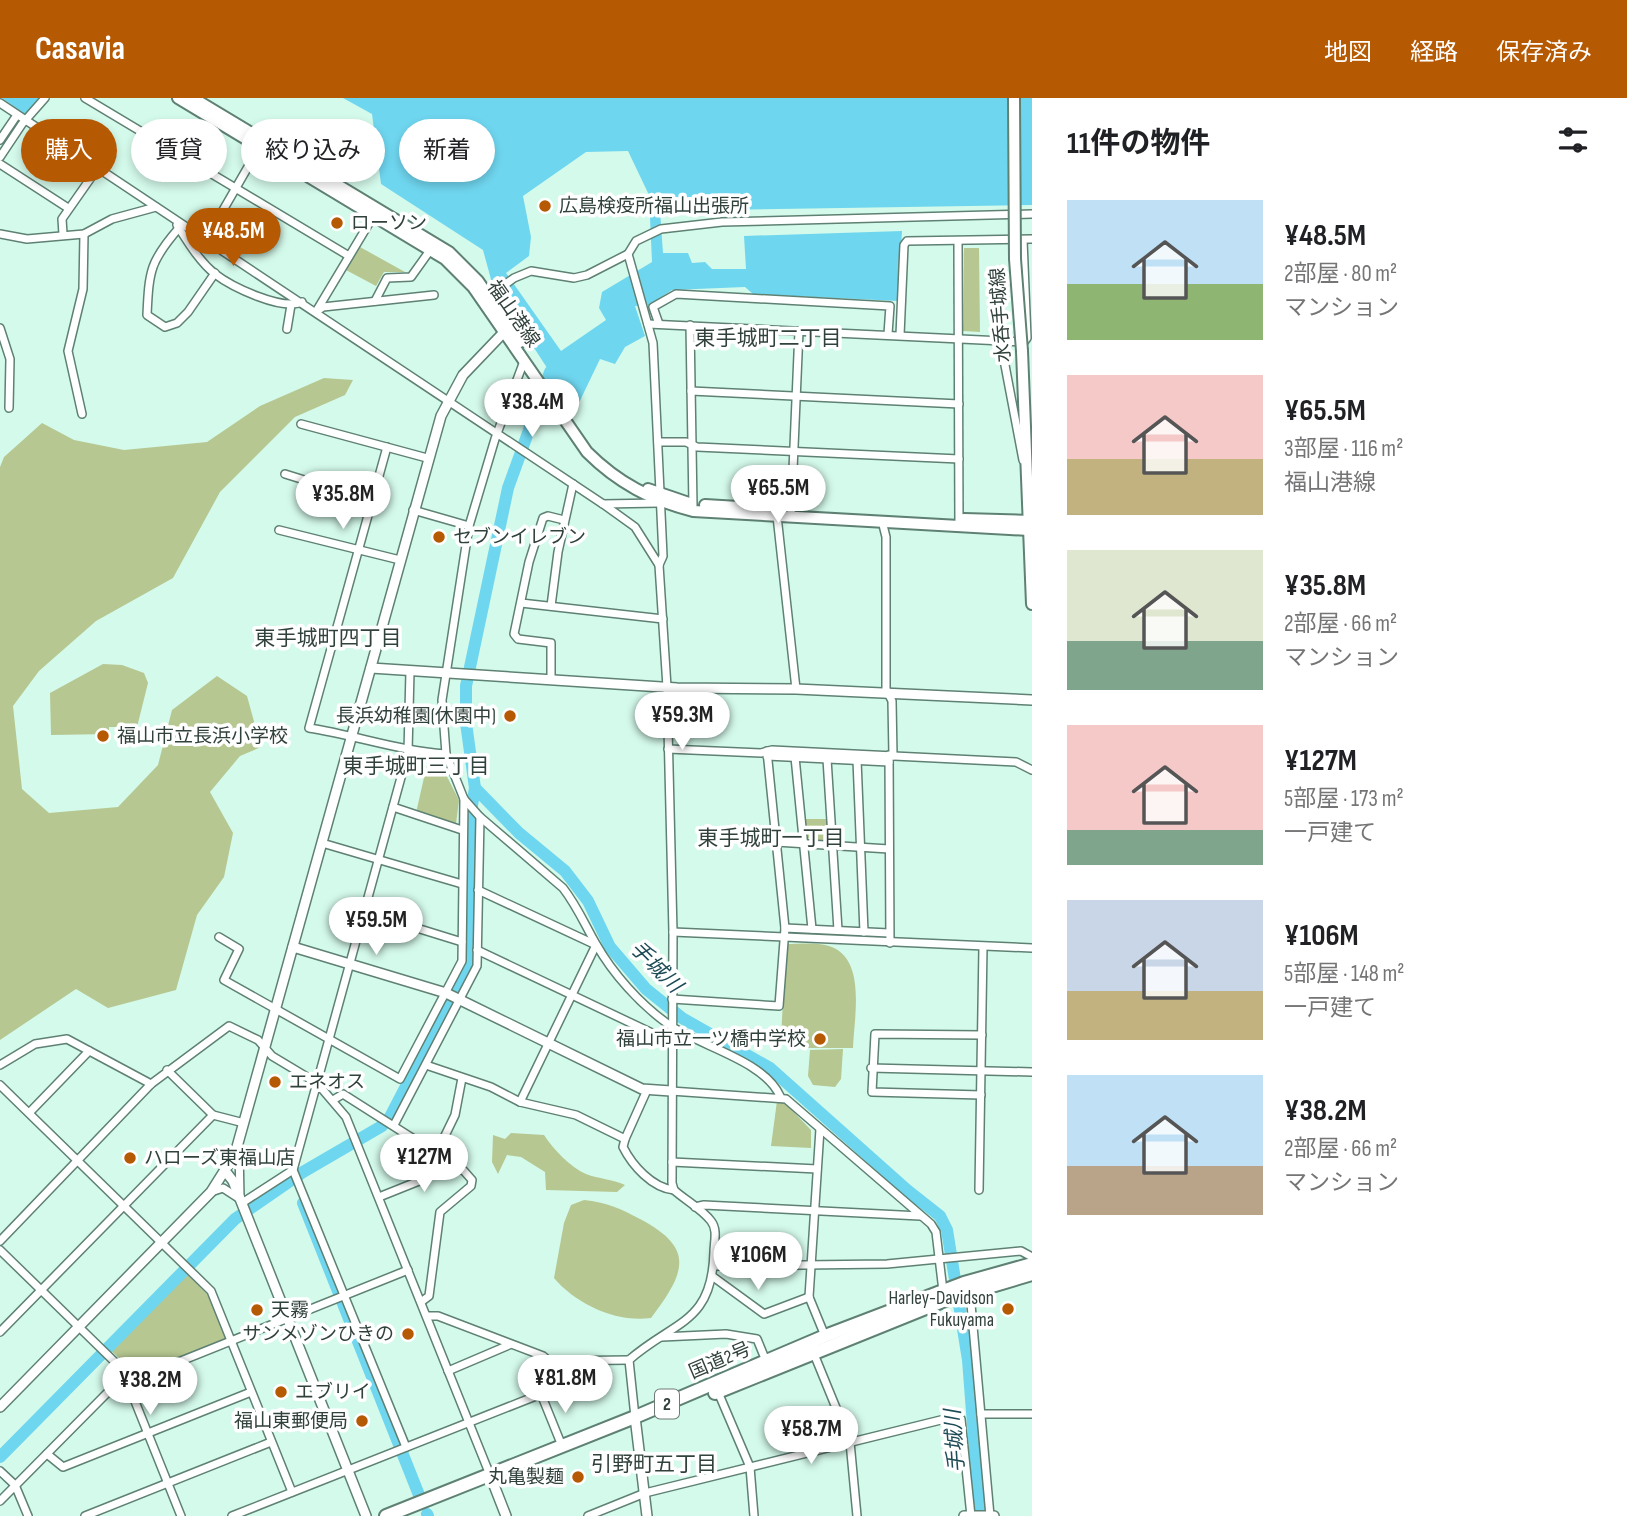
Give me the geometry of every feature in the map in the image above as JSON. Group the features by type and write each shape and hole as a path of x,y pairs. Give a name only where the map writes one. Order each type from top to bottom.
{"highway":[{"name":"国道2号","path":"966,1289 1032,1264"},
{"name":"国道2号","path":"386,1516 491,1479 635,1421 825,1336 946,1293 1032,1274"},
{"name":"国道2号","path":"408,1516 562,1446 718,1392 814,1354 946,1293"}],"main road":[{"name":"福山港線","path":"178,98 241,135"},
{"name":"福山港線","path":"193,98 435,242 491,294 507,330"},
{"name":"水呑手城線","path":"1014,98 1015,259 1031,526"},
{"name":"福山港線","path":"319,182 431,248 473,287 507,330 607,472 660,498 693,508 777,516 791,513 882,521 959,522"},
{"name":"福山港線","path":"693,508 1031,526"},
{"path":"1031,526 1032,604"}],"street":[{"path":"28,119 46,98"},
{"path":"85,98 349,256"},
{"path":"0,103 23,119"},
{"path":"0,140 17,115"},
{"path":"0,156 21,128"},
{"path":"0,164 68,208"},
{"path":"208,239 241,180"},
{"path":"63,234 62,219 87,182"},
{"path":"117,182 317,311 603,504 635,527 659,565 667,687 673,932 671,1091 674,1190"},
{"path":"0,234 27,239 84,234 112,219 156,207"},
{"path":"491,294 514,278 531,271 574,278 628,254 636,241 661,229 722,222 1032,214"},
{"path":"317,311 374,215"},
{"path":"176,219 194,251 215,274 262,299 291,305 302,302"},
{"path":"179,228 152,264 147,315 165,327 177,323 215,274"},
{"path":"82,414 68,351 83,289 84,234"},
{"path":"648,324 1024,342 1027,338 1028,239 908,241 904,245 900,335"},
{"path":"958,241 959,522"},
{"path":"375,301 387,278 411,277 431,248"},
{"path":"628,254 648,324 656,379 663,556 659,565"},
{"path":"659,324 653,307 676,294 890,306 888,334"},
{"path":"317,311 323,307 434,296"},
{"path":"287,329 291,305"},
{"path":"690,325 693,508"},
{"path":"0,328 10,359 9,408"},
{"path":"0,1407 164,1241 211,1192 226,1172 244,1123 427,458 447,399 463,375 507,330"},
{"path":"791,513 799,331"},
{"path":"1004,341 1004,360 1015,429 1028,470"},
{"path":"527,361 499,433 469,526 442,701 446,754 465,800 478,815 563,888 574,902 596,944 621,979 672,1024 754,1070 774,1086 780,1096 921,1216 936,1232 946,1293"},
{"path":"691,391 959,404"},
{"path":"301,424 427,458"},
{"path":"658,442 793,452 959,459"},
{"path":"387,447 309,728 352,734 408,752 446,754"},
{"path":"285,474 372,501"},
{"path":"551,606 564,520 573,484"},
{"path":"603,504 660,498"},
{"path":"413,510 469,526"},
{"path":"551,680 551,643 514,638 528,562 543,518 548,516 564,520"},
{"path":"777,516 796,689"},
{"path":"882,521 886,537 886,688 892,701 890,943"},
{"path":"279,530 400,560"},
{"path":"521,603 663,620"},
{"path":"371,668 667,687 796,689 1032,700"},
{"path":"402,1449 296,1175 317,1083 408,752 410,671"},
{"path":"668,749 1016,762 1032,770"},
{"path":"767,754 827,759 890,758"},
{"path":"672,1000 779,1006 785,928 767,754"},
{"path":"796,757 812,929"},
{"path":"827,759 838,930"},
{"path":"858,760 864,932"},
{"path":"390,1123 426,1065 453,996 462,961 462,830 465,800"},
{"path":"393,807 462,830"},
{"path":"219,936 239,948 224,980 400,1079 453,996 477,966 478,815"},
{"path":"776,842 889,849"},
{"path":"322,843 462,884"},
{"path":"478,890 596,944"},
{"path":"365,912 462,942"},
{"path":"785,928 889,933"},
{"path":"673,932 1032,948"},
{"path":"520,1102 596,944"},
{"path":"293,947 453,996 647,1090 780,1096"},
{"path":"979,1190 983,947"},
{"path":"477,950 671,1042"},
{"path":"0,1241 167,1070 229,1026 258,1040 272,1056 317,1083 333,1100 356,1140 506,1516"},
{"path":"981,1095 872,1092 871,1068 874,1034 982,1035"},
{"path":"0,1065 35,1044 67,1039 151,1084"},
{"path":"30,1112 89,1051"},
{"path":"426,1065 491,1087 520,1102 576,1115 625,1139"},
{"path":"871,1068 982,1073 1032,1072"},
{"path":"167,1070 214,1115 244,1123"},
{"path":"379,1197 424,1179 438,1155 455,1115 463,1078"},
{"path":"0,1086 164,1241 211,1291 292,1492"},
{"path":"427,1316 438,1315 509,1345 543,1356 549,1361 629,1360 696,1312 703,1303 715,1266 713,1223 674,1190 665,1188 632,1165 623,1147 647,1090"},
{"path":"333,1100 343,1094 464,1171 472,1183 440,1212 429,1296 421,1301"},
{"path":"0,1332 214,1115"},
{"path":"820,1129 809,1297 825,1336"},
{"path":"238,1143 243,1206"},
{"path":"672,1163 817,1170"},
{"path":"226,1172 243,1206 366,1516"},
{"path":"243,1206 296,1175"},
{"path":"211,1192 223,1188 243,1206"},
{"path":"695,1207 704,1205 921,1216"},
{"path":"0,1250 119,1365 181,1516"},
{"path":"715,1266 887,1264 958,1255 1021,1251 1032,1257"},
{"path":"0,1501 111,1389 408,1270"},
{"path":"712,1276 764,1314 809,1297"},
{"path":"964,1516 991,1516 966,1289"},
{"path":"662,1337 726,1334 757,1339 767,1362"},
{"path":"448,1371 509,1345"},
{"path":"814,1354 850,1442 858,1516"},
{"path":"629,1360 647,1516"},
{"path":"232,1516 541,1394 548,1388 546,1366 549,1361"},
{"path":"47,1454 63,1467 251,1392"},
{"path":"718,1392 750,1467 754,1516"},
{"path":"541,1394 562,1446"},
{"path":"981,1414 1032,1414"},
{"path":"588,1516 645,1493 957,1416 961,1419 972,1516"},
{"path":"85,1516 271,1442"},
{"path":"0,1471 15,1485 27,1516"}],"green space":[{"path":"360,247 405,272 384,272 376,286 346,270"},
{"path":"964,248 979,248 980,332 963,331"},
{"path":"324,378 353,380 345,395 295,417 220,492 173,578 96,621 39,671 13,706 22,789 49,813 118,807 158,765 172,710 217,676 247,696 261,747 240,756 210,792 233,833 224,877 197,915 176,990 108,1008 76,989 0,1040 0,467 4,457 42,423 74,440 124,450 207,442 260,406"},
{"path":"103,664 122,665 144,673 148,683 137,727 109,727 109,734 51,735 50,693"},
{"path":"428,760 439,761 459,800 456,824 416,813"},
{"path":"805,819 827,819 829,839 825,842 807,838"},
{"path":"786,944 829,946 841,953 849,963 856,990 853,1048 796,1048 781,1038"},
{"path":"843,1049 841,1079 835,1087 813,1085 808,1076 810,1050"},
{"path":"777,1101 783,1101 811,1130 811,1148 771,1146"},
{"path":"511,1133 544,1135 563,1158 580,1171 625,1185 617,1192 546,1190 545,1172 521,1157 507,1155 498,1174 492,1162 493,1135 505,1139"},
{"path":"584,1200 613,1206 640,1219 658,1230 677,1252 677,1275 651,1318 624,1318 598,1310 574,1296 554,1278 564,1223 571,1205"},
{"path":"186,1273 207,1294 227,1338 131,1377 128,1366 110,1350"}],"water":[{"path":"2,98 41,98 28,116"},
{"path":"343,98 1032,98 1032,205 660,211 663,253 688,253 692,263 705,262 712,269 746,269 744,236 902,231 898,301 753,294 745,287 672,290 649,305 635,306 645,336 625,347 615,364 600,359 575,411 492,283 483,250 381,184 385,182 385,119 373,119 372,114","holes":["628,151 649,195 652,262 602,292 599,308 606,320 561,351 506,273 529,256 531,237 523,196 586,152"]}],"waterway":[{"path":"0,1457 235,1219 303,1172 382,1126 390,1117 470,963 470,817 475,788 466,723 466,686 508,488 550,372"},
{"name":"手城川","path":"475,788 519,833 565,871 588,901 610,947 646,989 682,1018 770,1068 940,1216 947,1230 968,1360 980,1516"},
{"path":"303,1203 419,1495"}],"place":[{"name":"広島検疫所福山出張所","path":"545,206"},
{"name":"ローソン","path":"337,223"},
{"name":"セブンイレブン","path":"439,537"},
{"name":"長浜幼稚園(休園中)","path":"510,716"},
{"name":"福山市立長浜小学校","path":"103,736"},
{"name":"福山市立一ツ橋中学校","path":"820,1039"},
{"name":"エネオス","path":"275,1082"},
{"name":"ハローズ東福山店","path":"130,1158"},
{"name":"Harley-Davidson Fukuyama","path":"1008,1309"},
{"name":"天霧","path":"257,1310"},
{"name":"サンメゾンひきの","path":"408,1334"},
{"name":"エブリイ","path":"281,1392"},
{"name":"福山東郵便局","path":"362,1421"},
{"name":"丸亀製麺","path":"578,1477"}],"district":[{"name":"東手城町二丁目","path":"768,338"},
{"name":"東手城町四丁目","path":"328,638"},
{"name":"東手城町三丁目","path":"416,766"},
{"name":"東手城町一丁目","path":"771,838"},
{"name":"引野町五丁目","path":"654,1464"}]}
